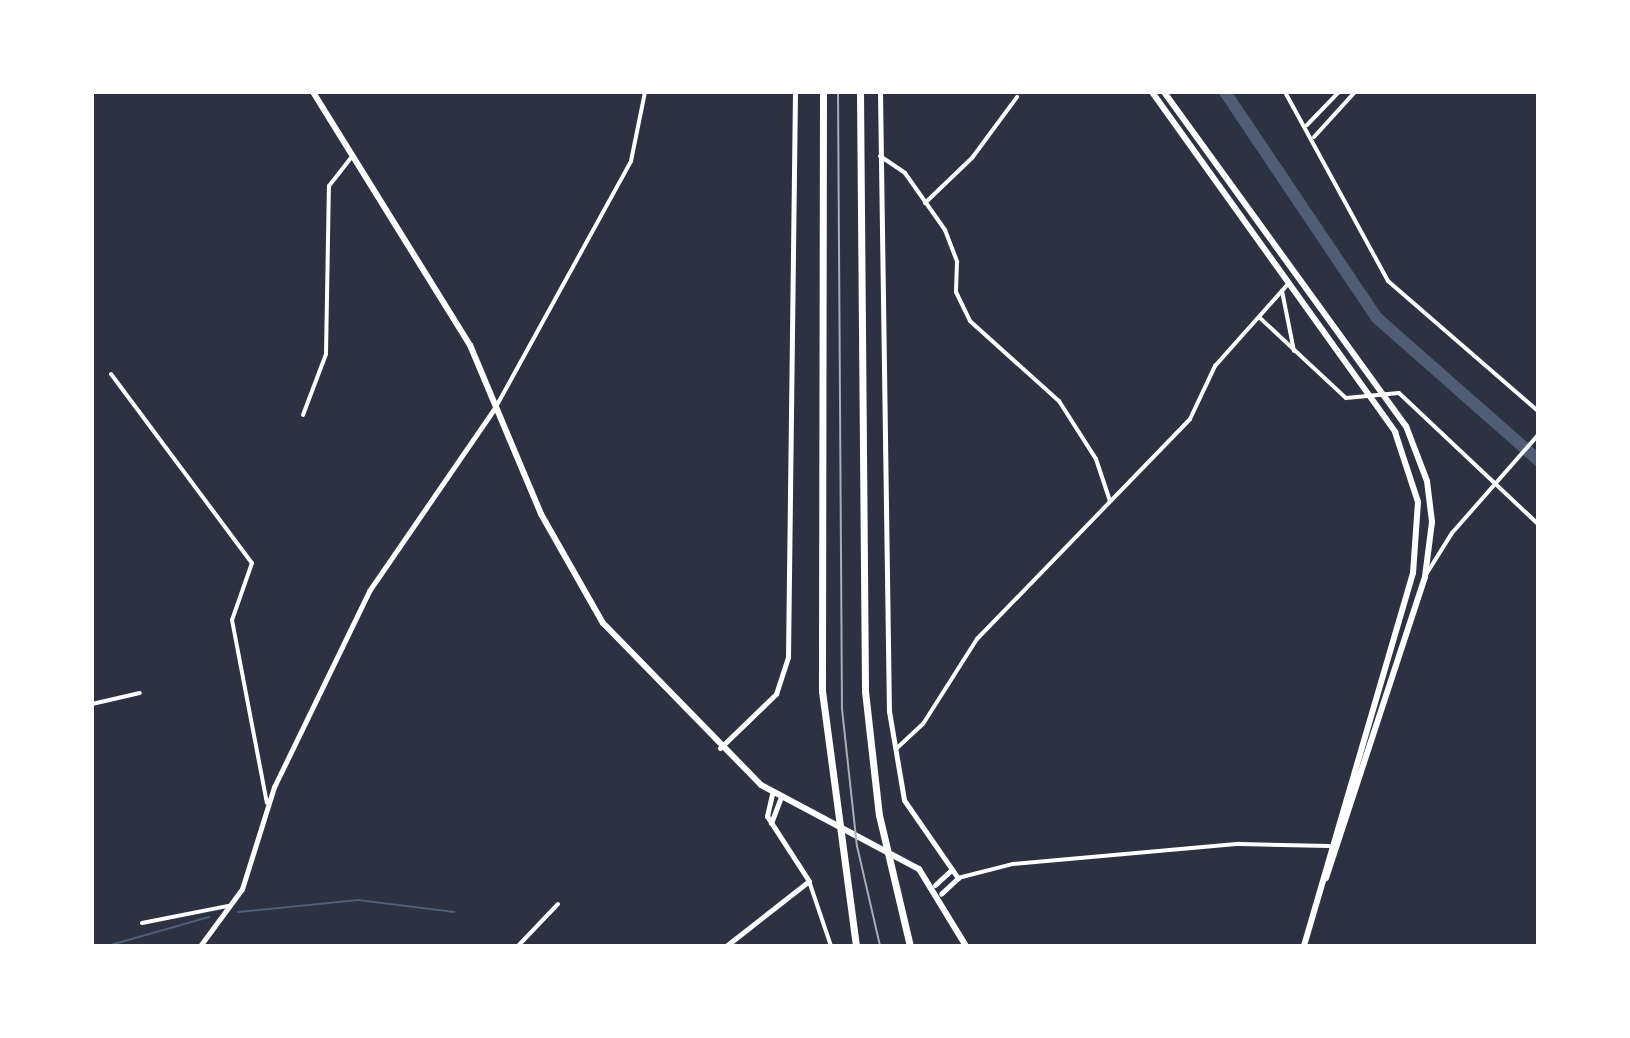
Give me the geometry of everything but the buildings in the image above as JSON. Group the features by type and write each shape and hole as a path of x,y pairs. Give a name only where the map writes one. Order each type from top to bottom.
{"highway":[{"path":"823,92 822,691 856,946"},
{"path":"860,92 865,691 879,815 910,946"}],"main road":[{"path":"313,92 453,313 497,406 541,514 603,623 720,748 772,794 806,813 881,843 919,869 941,894 966,946"},
{"path":"1152,92 1290,281 1370,397 1410,466 1419,540 1329,846 1322,885"},
{"path":"1164,92 1382,393 1415,444 1427,481 1432,522 1425,577 1304,946"}],"street":[{"path":"200,946 246,879 267,803 369,591 497,406 631,161 645,92"},
{"path":"720,748 776,694 788,657 795,92"},
{"path":"880,92 894,751 904,800 958,878"},
{"path":"1285,92 1314,137 1388,281 1538,411"},
{"path":"1307,125 1339,92"},
{"path":"1314,137 1355,92"},
{"path":"925,203 972,158 1017,97"},
{"path":"880,156 905,173 951,240 956,292 970,321 1059,401 1090,447 1110,501"},
{"path":"303,415 324,365 329,186 352,157"},
{"path":"894,751 929,715 962,655 1190,419 1215,366 1290,281"},
{"path":"1282,291 1294,351"},
{"path":"1259,317 1346,398 1399,393 1538,524"},
{"path":"111,374 252,563 232,620 267,803"},
{"path":"1425,577 1495,482 1538,435"},
{"path":"92,704 140,693"},
{"path":"772,794 766,811 771,824 809,881 831,946"},
{"path":"771,824 780,799"},
{"path":"941,894 958,878 1013,864 1239,844 1329,846"},
{"path":"935,885 952,869"},
{"path":"726,946 809,881"},
{"path":"518,946 558,904"},
{"path":"142,923 228,906"}],"waterway":[{"path":"1225,92 1377,318 1538,460"},
{"path":"238,912 358,900 454,912"},
{"path":"107,946 209,917"}],"railway":[{"path":"838,92 842,709 857,846 880,946"}]}
